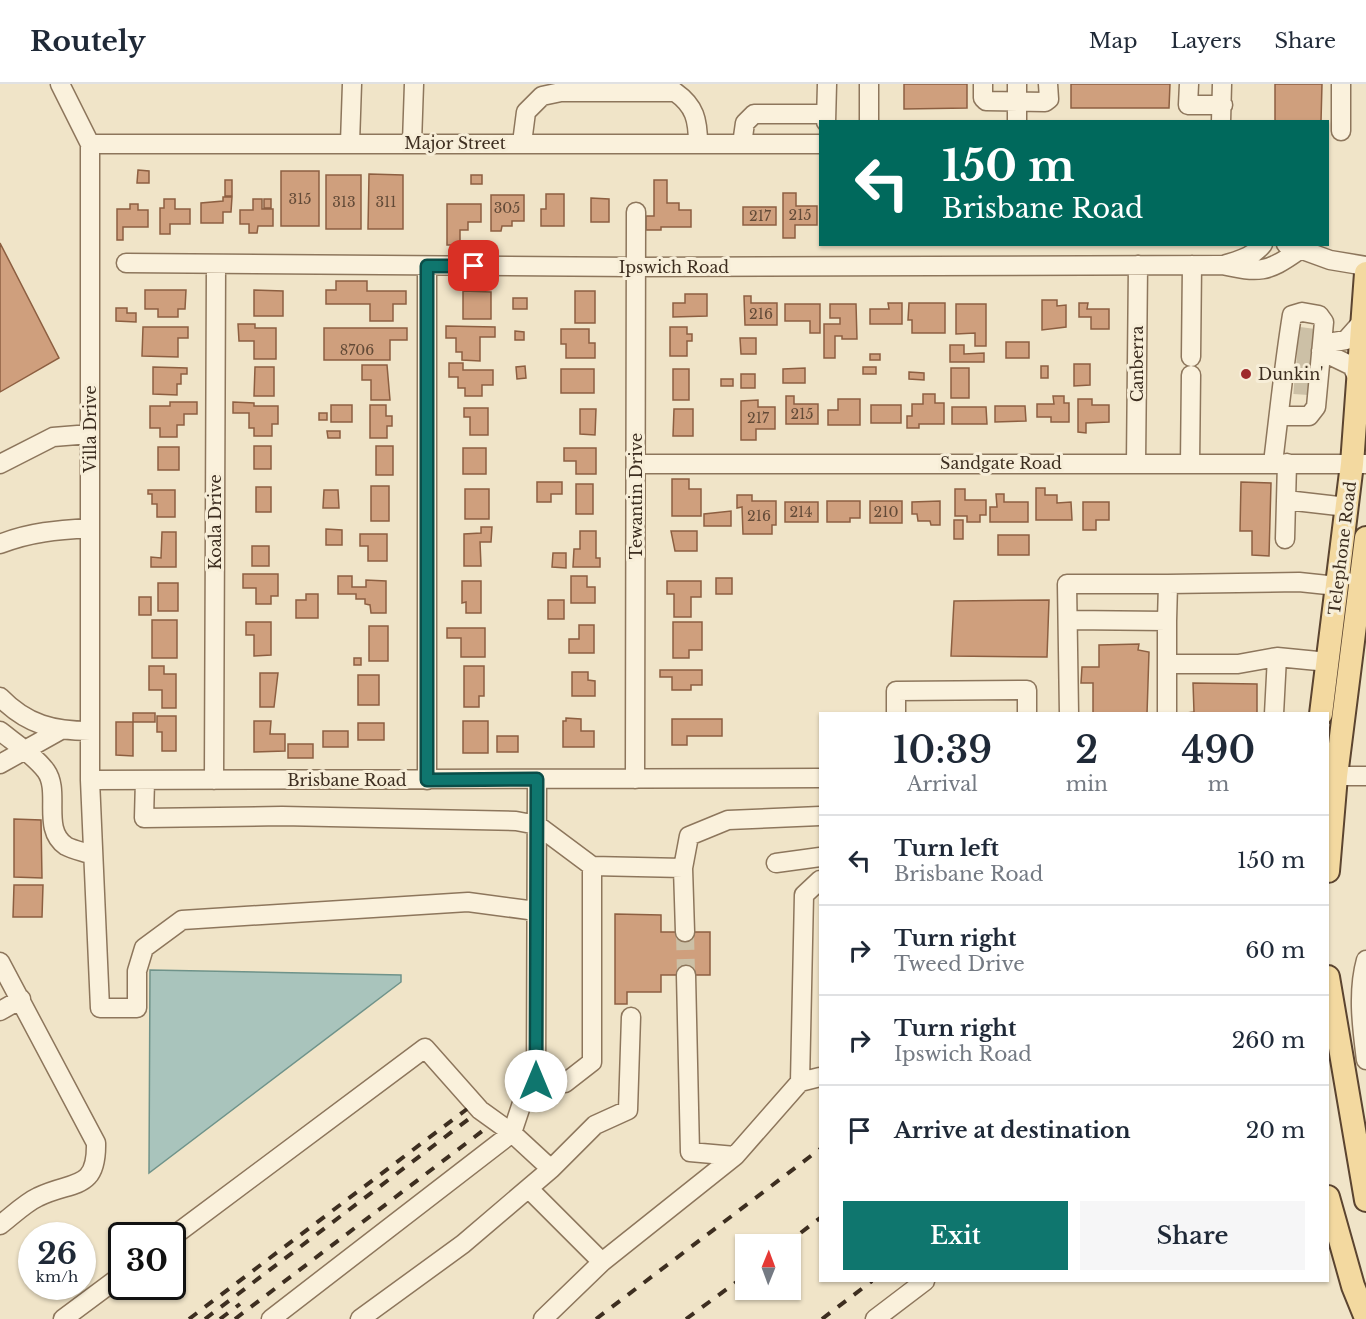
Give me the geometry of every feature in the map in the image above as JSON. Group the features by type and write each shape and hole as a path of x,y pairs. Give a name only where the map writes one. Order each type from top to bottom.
{"main road":[{"name":"Telephone Road","path":"1321,712 1347,507 1359,464 1358,379 1366,273"},
{"name":"Telephone Road","path":"1329,847 1332,776 1366,538"},
{"path":"1329,982 1366,1200"},
{"path":"1329,1201 1353,1286 1366,1318"}],"street":[{"name":"Villa Drive","path":"60,84 90,144 90,780 100,1008 137,1008 137,971 144,948 182,920 468,902 536,911"},
{"path":"350,143 352,84"},
{"path":"412,143 414,84"},
{"path":"742,144 745,123 754,114 826,118 827,84"},
{"path":"869,84 869,120"},
{"path":"983,84 982,98 987,101 1017,93 1044,102 1048,99 1048,84"},
{"path":"1189,84 1188,105 1222,113 1222,84"},
{"path":"1341,84 1341,131"},
{"path":"522,143 526,112 542,96 561,92 675,92 689,101 698,120 698,144"},
{"path":"1017,93 1017,120"},
{"name":"Major Street","path":"90,144 819,144"},
{"name":"Tewantin Drive","path":"635,779 636,212"},
{"name":"Ipswich Road","path":"1222,265 1243,259 1258,251 1262,246"},
{"path":"1292,248 1330,260 1366,266"},
{"name":"Ipswich Road","path":"126,263 636,267 1222,265 1247,270 1273,269 1292,248"},
{"name":"Koala Drive","path":"214,780 216,264"},
{"name":"Canberra","path":"1136,463 1138,265"},
{"path":"1190,463 1192,265"},
{"path":"427,266 427,780"},
{"path":"1285,539 1286,500 1280,463 1279,416 1305,360 1346,340 1362,322"},
{"path":"1305,360 1352,366 1358,379"},
{"path":"1279,416 1309,416 1316,407 1305,360"},
{"path":"0,464 53,437 90,434"},
{"name":"Sandgate Road","path":"636,464 1359,464"},
{"path":"1286,500 1347,507"},
{"path":"0,544 22,535 46,530 90,528"},
{"path":"1069,712 1067,584 1299,582 1337,586"},
{"path":"1167,712 1168,584"},
{"path":"1069,620 1167,621"},
{"path":"1167,664 1238,664 1277,657 1328,662"},
{"path":"1274,712 1277,657"},
{"path":"896,712 896,691 1027,690 1027,712"},
{"path":"0,697 34,722 59,731 90,731"},
{"path":"0,731 47,772 51,783 52,818 56,831 65,845 93,855"},
{"path":"0,764 59,731"},
{"path":"1332,776 1366,776"},
{"name":"Brisbane Road","path":"90,780 819,778"},
{"path":"271,1319 512,1133 522,1102 536,1081 537,779"},
{"path":"145,780 144,818 294,816 516,821 537,825 592,866 683,868"},
{"path":"686,932 683,868 689,836 728,820 819,816"},
{"path":"776,863 819,857"},
{"path":"536,1081 565,1083 592,1062 592,866"},
{"path":"800,1082 804,895 819,881"},
{"path":"1366,960 1362,975 1361,999 1366,1060"},
{"path":"0,962 96,1143 97,1157 93,1173 78,1185 36,1198 0,1225"},
{"path":"686,975 690,1152 735,1156"},
{"path":"0,1011 21,999"},
{"path":"360,1319 463,1244 529,1189 595,1125 628,1110 630,1017"},
{"path":"186,1227 425,1048 480,1110 512,1133 551,1169"},
{"path":"543,1319 602,1262 735,1156 800,1082 819,1077"},
{"path":"529,1189 602,1262"},
{"path":"874,1319 924,1282"},
{"path":"63,1319 108,1285"}],"water":[{"path":"150,970 401,975 401,982 149,1173"}],"building":[{"path":"904,84 967,84 967,108 904,109"},
{"path":"1071,84 1170,84 1169,108 1071,108"},
{"path":"1275,84 1322,84 1321,120 1275,120"},
{"path":"138,170 149,171 149,183 137,183"},
{"path":"281,171 319,171 319,226 281,226"},
{"path":"369,174 403,175 403,229 368,229"},
{"path":"326,175 361,175 361,229 326,229"},
{"path":"471,175 482,175 482,184 471,184"},
{"path":"225,180 232,180 232,196 225,196"},
{"path":"654,180 667,180 667,203 679,203 679,210 691,210 691,227 661,227 661,230 646,230 646,216 654,216"},
{"path":"783,193 796,193 796,206 817,206 817,225 795,225 795,238 783,238"},
{"path":"546,194 564,194 564,226 541,226 541,209 546,209"},
{"path":"491,195 524,195 524,221 512,221 512,226 502,226 501,231 491,231"},
{"path":"223,197 232,197 231,212 223,212 223,223 201,223 201,203 223,201"},
{"path":"591,198 609,199 609,222 591,222"},
{"path":"164,199 175,199 175,209 190,209 190,224 170,224 170,234 160,234 160,208 164,208"},
{"path":"253,199 262,199 262,209 273,209 273,226 258,226 257,233 249,233 249,224 240,224 240,210 253,210"},
{"path":"264,199 271,199 271,208 264,208"},
{"path":"130,204 138,204 138,210 148,210 148,227 123,227 123,240 117,240 117,209 130,209"},
{"path":"447,204 481,204 481,222 468,222 468,230 460,230 460,245 447,245"},
{"path":"743,207 776,207 776,225 743,225"},
{"path":"0,243 59,358 0,392"},
{"path":"336,281 367,281 367,291 406,291 406,304 393,304 393,321 370,321 370,304 326,304 326,290 336,290"},
{"path":"145,290 186,290 185,309 178,309 178,317 158,317 158,309 145,309"},
{"path":"254,290 283,291 283,316 254,316"},
{"path":"463,291 491,292 491,319 463,319"},
{"path":"575,291 595,291 595,323 575,323"},
{"path":"685,294 707,294 707,316 673,317 673,303 685,303"},
{"path":"744,296 751,296 751,303 777,303 777,325 745,325"},
{"path":"513,298 527,298 527,309 513,309"},
{"path":"1042,300 1057,300 1057,306 1066,305 1066,327 1042,330"},
{"path":"888,303 902,303 902,324 870,324 870,309 889,309"},
{"path":"909,303 945,303 945,333 912,333 912,320 908,320"},
{"path":"1079,303 1088,303 1087,309 1109,309 1109,329 1091,329 1091,317 1079,317"},
{"path":"785,304 820,304 820,333 810,333 810,321 785,321"},
{"path":"830,304 856,304 857,339 842,339 842,336 835,336 835,358 824,358 824,324 840,324 840,318 830,318"},
{"path":"956,304 986,304 986,346 975,346 975,333 956,334"},
{"path":"116,308 127,308 127,313 136,313 136,322 116,321"},
{"path":"238,324 255,324 255,328 276,328 276,359 254,359 254,341 239,341"},
{"path":"446,326 495,327 495,337 480,337 480,361 462,360 462,352 456,352 456,338 446,338"},
{"path":"143,327 188,327 188,338 178,338 178,357 142,356"},
{"path":"670,327 687,327 687,334 692,334 692,341 687,341 687,356 670,356"},
{"path":"324,328 407,328 407,340 390,340 390,360 324,360"},
{"path":"561,329 589,329 589,343 595,343 595,358 566,358 566,344 561,344"},
{"path":"515,331 524,332 524,340 515,340"},
{"path":"740,338 756,338 756,354 741,354"},
{"path":"1006,342 1029,342 1029,358 1006,358"},
{"path":"950,345 964,345 964,354 984,353 984,362 950,362"},
{"path":"870,354 880,354 880,360 870,360"},
{"path":"449,363 463,363 463,370 493,370 493,385 482,385 482,396 465,396 465,388 458,388 458,377 449,377"},
{"path":"1074,364 1090,364 1090,385 1074,386"},
{"path":"362,365 387,365 390,400 371,400 371,380 362,380"},
{"path":"525,366 526,378 517,379 516,367"},
{"path":"1041,366 1048,366 1048,378 1041,378"},
{"path":"153,367 187,368 187,374 181,374 181,384 177,384 177,395 153,394"},
{"path":"255,367 274,367 274,396 254,396"},
{"path":"863,367 876,367 876,374 863,374"},
{"path":"805,368 805,383 783,383 783,369"},
{"path":"951,368 969,368 969,398 951,398"},
{"path":"561,369 594,369 594,393 561,393"},
{"path":"673,369 689,369 689,400 673,400"},
{"path":"909,372 924,373 924,380 909,379"},
{"path":"741,374 755,374 755,388 741,388"},
{"path":"721,379 733,379 733,386 721,386"},
{"path":"923,394 935,394 935,403 944,403 944,424 919,424 919,428 907,428 907,416 912,416 912,404 923,404"},
{"path":"786,396 794,396 794,404 818,404 818,424 786,424"},
{"path":"1053,396 1064,396 1064,403 1069,403 1069,422 1051,422 1051,417 1037,417 1037,404 1054,404"},
{"path":"838,399 860,399 860,425 828,425 828,410 838,410"},
{"path":"1078,399 1092,399 1092,405 1109,405 1109,422 1086,423 1086,433 1078,432"},
{"path":"758,400 758,407 775,407 775,429 756,429 756,440 741,440 741,401"},
{"path":"170,402 197,402 197,414 184,414 184,425 177,425 177,437 160,437 160,428 150,428 150,406 170,406"},
{"path":"233,402 254,403 254,406 278,406 278,424 272,424 272,436 254,436 254,428 249,428 249,413 233,413"},
{"path":"331,405 352,405 352,422 331,422"},
{"path":"370,405 386,405 386,416 392,416 392,426 387,426 387,438 370,438"},
{"path":"871,405 901,405 901,423 871,423"},
{"path":"995,406 1025,406 1026,421 995,422"},
{"path":"952,407 986,407 987,424 952,424"},
{"path":"464,408 488,408 488,435 470,435 470,417 464,417"},
{"path":"580,409 596,409 595,435 580,434"},
{"path":"674,409 693,409 693,436 673,436"},
{"path":"319,413 327,413 327,420 319,420"},
{"path":"327,431 340,431 340,438 328,438"},
{"path":"254,446 271,446 271,469 254,469"},
{"path":"376,446 393,446 393,475 376,475"},
{"path":"158,447 179,447 179,470 158,470"},
{"path":"463,448 486,448 486,474 463,474"},
{"path":"564,448 596,448 596,474 576,474 576,461 564,461"},
{"path":"672,479 689,479 689,489 701,489 701,516 672,516"},
{"path":"537,482 562,482 562,494 551,494 551,502 537,502"},
{"path":"1241,482 1271,483 1269,556 1252,555 1252,531 1240,531"},
{"path":"576,484 593,484 593,514 576,514"},
{"path":"371,486 389,486 389,521 371,521"},
{"path":"256,487 271,487 271,512 256,512"},
{"path":"1036,488 1045,488 1045,495 1057,495 1057,503 1071,502 1072,520 1036,520"},
{"path":"465,489 489,489 489,519 465,519"},
{"path":"955,489 965,489 965,500 986,500 986,515 980,515 980,522 967,522 967,516 955,516"},
{"path":"148,490 175,490 175,517 157,517 157,504 152,504 152,494 148,494"},
{"path":"324,490 338,490 339,508 323,508"},
{"path":"996,494 1004,494 1004,502 1028,502 1028,522 990,522 990,507 997,507"},
{"path":"737,495 752,495 752,501 776,501 776,525 772,525 772,534 743,534 742,507 737,508"},
{"path":"827,501 860,501 860,518 850,518 850,522 827,522"},
{"path":"870,501 902,501 902,523 870,523"},
{"path":"940,501 940,525 931,525 930,521 918,521 917,514 912,514 912,502"},
{"path":"785,502 818,502 818,522 785,522"},
{"path":"1083,502 1109,502 1109,520 1096,520 1096,530 1083,530"},
{"path":"731,511 731,526 704,526 704,514"},
{"path":"954,520 963,520 963,539 954,539"},
{"path":"481,527 492,527 491,542 480,542 481,566 464,566 464,534 481,533"},
{"path":"326,529 342,530 342,545 326,545"},
{"path":"580,531 596,531 596,558 600,558 600,567 573,567 574,549 580,549"},
{"path":"671,531 697,531 697,551 675,551"},
{"path":"162,532 176,532 176,567 151,567 151,557 161,558"},
{"path":"360,534 387,534 387,561 368,561 368,546 360,546"},
{"path":"998,535 1029,535 1029,555 998,555"},
{"path":"252,546 269,546 269,566 252,566"},
{"path":"553,553 566,553 566,568 552,567"},
{"path":"243,574 278,574 278,596 271,596 271,604 256,604 256,588 243,588"},
{"path":"338,576 352,576 352,587 366,587 366,580 386,581 386,613 371,613 370,605 365,604 365,599 356,599 356,594 338,594"},
{"path":"571,576 587,576 587,587 595,587 595,603 571,603"},
{"path":"716,578 732,578 732,594 716,594"},
{"path":"462,581 481,581 481,613 466,613 466,602 462,603"},
{"path":"667,581 701,581 701,597 691,597 691,617 674,617 674,594 667,594"},
{"path":"158,583 178,583 178,611 158,611"},
{"path":"306,594 318,594 318,618 296,618 296,600 306,600"},
{"path":"139,597 151,597 151,615 139,615"},
{"path":"548,600 564,600 564,619 548,619"},
{"path":"1049,600 1047,657 951,656 954,601"},
{"path":"152,620 177,620 177,658 152,658"},
{"path":"246,622 271,622 271,655 254,656 254,635 246,635"},
{"path":"673,622 702,622 702,650 689,650 689,658 673,658"},
{"path":"579,625 594,625 594,653 569,653 569,639 579,639"},
{"path":"369,626 388,626 388,661 369,661"},
{"path":"447,628 485,628 485,657 461,657 461,638 447,638"},
{"path":"1139,644 1138,650 1149,652 1147,712 1093,712 1093,683 1081,683 1082,667 1099,667 1099,645"},
{"path":"354,658 361,658 361,665 354,665"},
{"path":"149,666 164,666 164,674 176,674 176,708 162,708 162,690 149,690"},
{"path":"464,666 484,666 484,696 479,696 479,707 464,707"},
{"path":"660,670 702,670 702,685 691,685 691,690 672,690 672,677 660,677"},
{"path":"572,672 588,672 588,680 595,681 595,696 572,696"},
{"path":"260,673 278,673 274,707 260,707"},
{"path":"358,675 379,675 379,705 358,705"},
{"path":"1193,683 1257,684 1257,712 1194,712"},
{"path":"133,713 155,713 155,722 133,722"},
{"path":"157,716 176,716 176,751 162,751 162,732 157,732"},
{"path":"566,718 581,719 581,731 594,731 594,747 563,747 563,721 566,721"},
{"path":"672,719 722,719 722,736 687,736 687,745 672,745"},
{"path":"254,721 271,721 270,734 285,734 285,751 254,752"},
{"path":"463,721 488,721 488,753 463,753"},
{"path":"116,722 133,722 133,756 116,755"},
{"path":"358,723 384,723 384,740 358,740"},
{"path":"323,731 348,731 348,747 323,747"},
{"path":"497,736 518,736 518,752 497,752"},
{"path":"288,744 313,744 313,758 288,758"},
{"path":"14,819 41,820 42,878 14,877"},
{"path":"14,885 43,885 42,917 13,917"},
{"path":"615,914 661,915 661,932 710,932 710,975 661,975 661,992 627,992 627,1004 615,1004"}],"tunnel":[{"path":"1299,336 1314,338"},
{"path":"1297,354 1312,355"},
{"path":"1296,370 1310,372"},
{"path":"1294,385 1309,386"},
{"path":"685,932 686,975"}],"railway":[{"path":"189,1319 467,1109"},
{"path":"205,1319 474,1115"},
{"path":"235,1319 485,1129"},
{"path":"596,1319 819,1150"},
{"path":"799,1234 819,1219"},
{"path":"822,1319 871,1282"},
{"path":"686,1319 735,1283"},
{"path":"220,1319 240,1304"}],"place":[{"name":"Dunkin'","path":"1246,374"}],"route":[{"path":"474,266 427,266 427,780 537,779 536,1081"}]}
